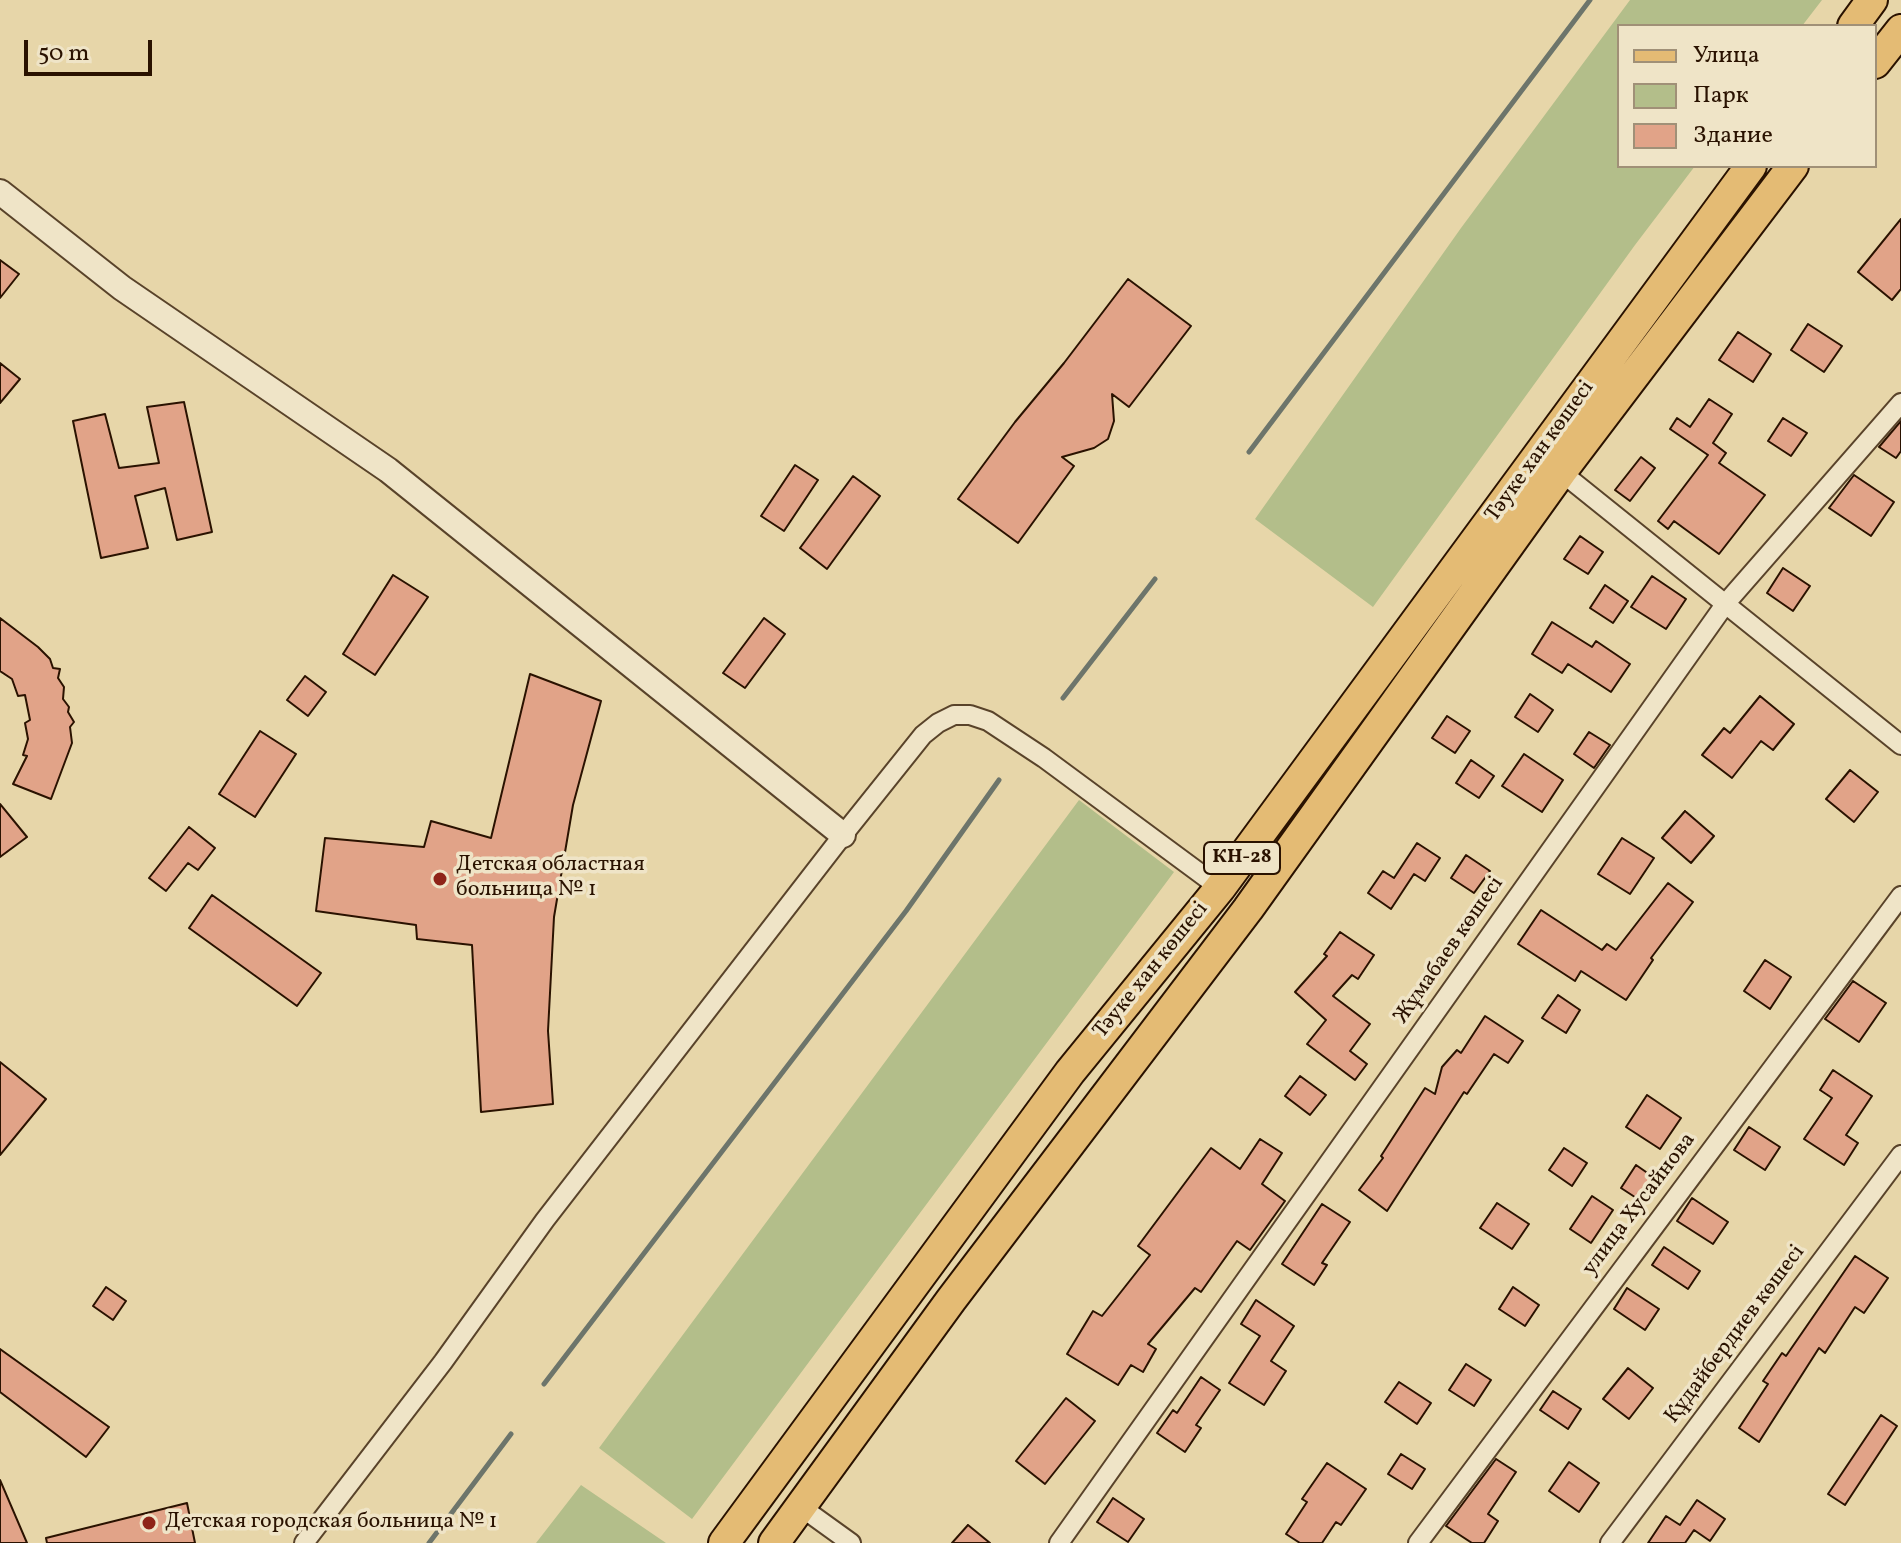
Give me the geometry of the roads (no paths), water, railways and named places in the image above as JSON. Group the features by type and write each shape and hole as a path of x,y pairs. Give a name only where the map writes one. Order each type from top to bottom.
{"main road":[{"path":"1854,24 1872,0"},
{"path":"1877,60 1901,30"},
{"name":"Тәуке хан көшесі","path":"724,1543 1070,1072 1220,888 1750,168"},
{"name":"Тәуке хан көшесі","path":"774,1543 951,1300 1248,909 1561,472 1791,168"}],"street":[{"path":"0,192 122,288 388,470 843,835"},
{"name":"Жұмабаев көшесі","path":"1059,1543 1726,603 1901,403"},
{"path":"1561,472 1901,745"},
{"path":"304,1543 443,1362 545,1220 843,835 923,735 938,723 954,715 970,715 988,721 1044,758 1248,909"},
{"name":"улица Хусайнова","path":"1418,1543 1901,896"},
{"name":"Құдайбердиев көшесі","path":"1610,1543 1901,1155"},
{"path":"801,1507 851,1543"}],"waterway":[{"path":"1249,452 1590,0"},
{"path":"1063,698 1155,579"},
{"path":"544,1384 906,911 999,780"},
{"path":"429,1543 511,1434"}],"place":[{"name":"Детская областная больница № 1","path":"440,879"},
{"name":"Детская городская больница № 1","path":"149,1523"}]}
